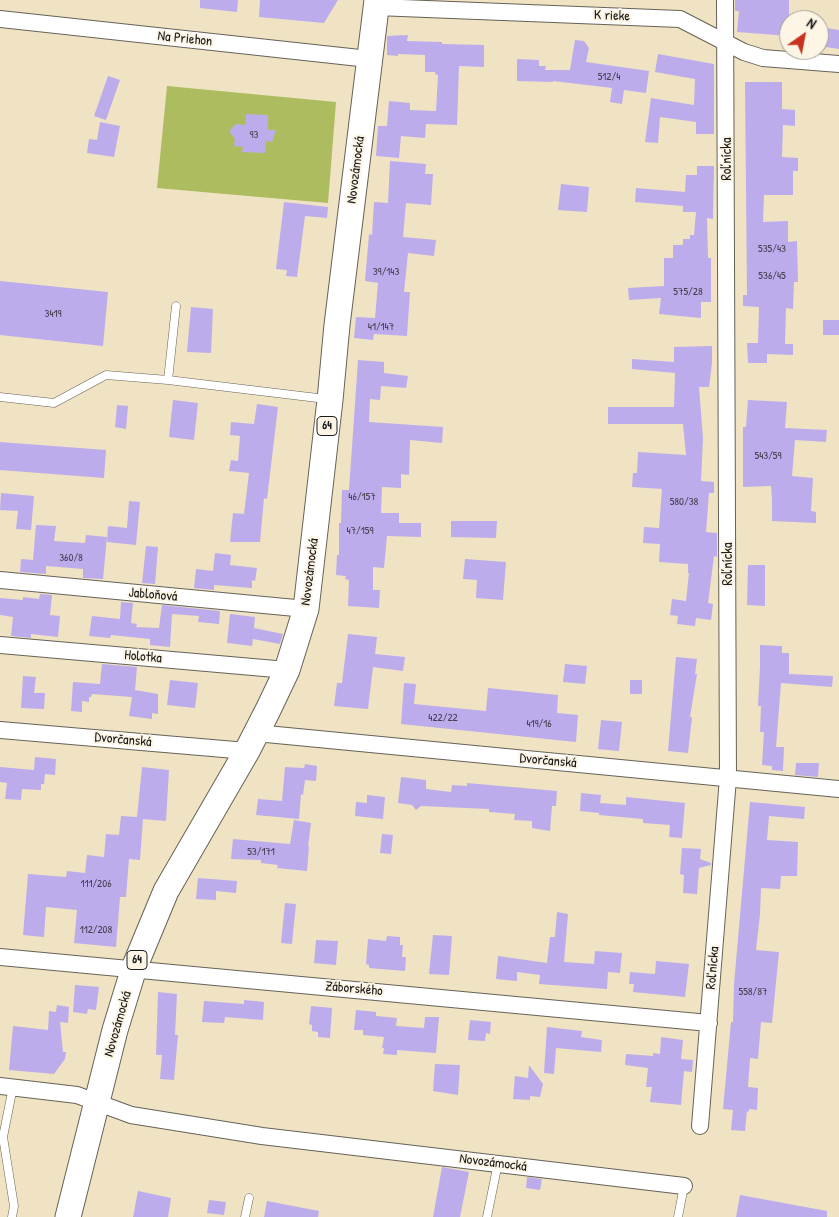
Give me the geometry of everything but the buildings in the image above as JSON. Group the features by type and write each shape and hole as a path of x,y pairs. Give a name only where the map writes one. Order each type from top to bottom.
{"main road":[{"name":"Novozámocká","path":"68,1217 115,1030 134,968 166,891 251,742 287,670 306,609 337,325 376,4"}],"street":[{"name":"Roľnícka","path":"700,1126 728,778 725,0"},
{"name":"K rieke","path":"376,4 680,19 744,52 763,58 839,64"},
{"name":"Na Priehon","path":"0,19 369,59"},
{"name":"Jabloňová","path":"0,580 306,609"},
{"name":"Holotka","path":"0,645 287,670"},
{"name":"Dvorčanská","path":"0,730 251,742 728,778 839,789"},
{"name":"Záborského","path":"0,956 708,1023"},
{"name":"Novozámocká","path":"4,1088 76,1095 131,1115 252,1135 684,1186"}],"lane":[{"path":"168,380 176,306"},
{"path":"0,397 54,403 106,375 168,380 330,400"},
{"path":"4,1088 3,1137 14,1206 12,1217"},
{"path":"487,1217 498,1163"},
{"path":"678,1217 684,1186"},
{"path":"245,1217 249,1198"}],"green space":[{"path":"167,86 336,102 328,203 157,188"}]}
